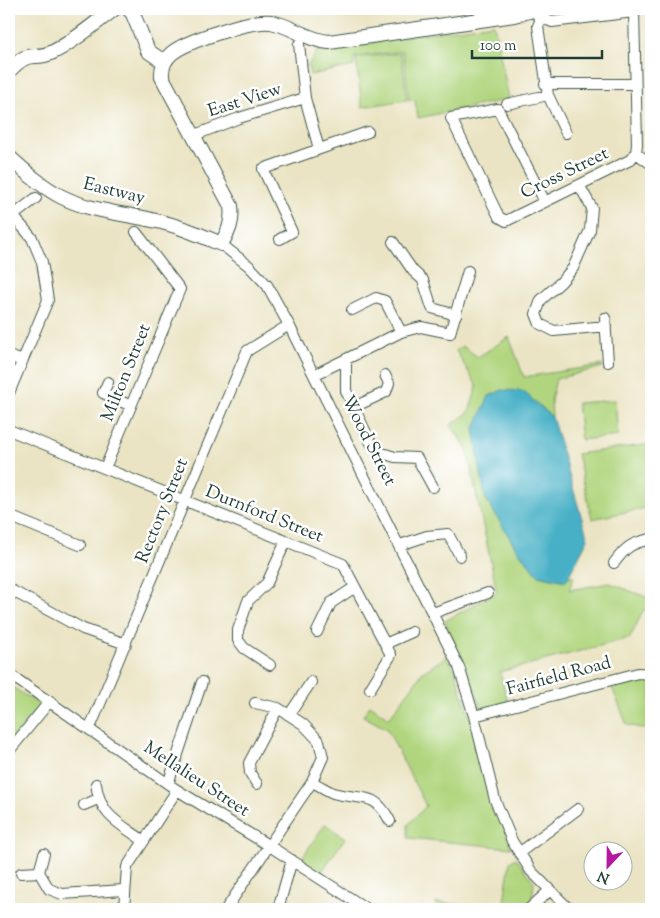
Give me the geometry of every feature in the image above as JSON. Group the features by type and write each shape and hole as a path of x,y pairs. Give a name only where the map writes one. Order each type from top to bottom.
{"street":[{"path":"9,70 21,59 30,55 52,53 114,9"},
{"path":"128,9 133,14 148,51 164,62"},
{"path":"221,244 229,230 232,217 231,206 195,135 162,77 164,62 173,52 195,40 255,23 269,22 284,26 303,41 335,42 502,13 538,13 552,22 634,10 636,154 651,164"},
{"path":"538,13 546,90 566,133"},
{"path":"303,41 304,98 319,149"},
{"path":"507,104 546,90 635,84"},
{"name":"East View","path":"195,135 239,118 304,98"},
{"name":"Cross Street","path":"545,202 508,126 496,108 452,118 500,217 506,221 580,185 622,164 636,154"},
{"path":"280,240 292,232 263,169 368,132"},
{"name":"Eastway","path":"9,157 40,184 62,198 99,211 154,220 190,230 221,244"},
{"path":"580,185 592,208 590,230 573,268 561,282 540,300 536,314 540,324 554,331 605,322 608,362"},
{"path":"9,394 48,300 42,262 32,238 11,213 36,198"},
{"name":"Milton Street","path":"105,468 180,289 136,232"},
{"path":"392,242 413,272 423,280 432,308 456,315"},
{"name":"Wood Street","path":"221,244 249,266 267,285 289,325 459,666 474,716 495,800 519,853 549,891 569,909"},
{"path":"314,375 401,332 421,327 450,334 468,271"},
{"path":"352,310 376,298 385,301 401,332"},
{"name":"Rectory Street","path":"90,728 247,351 289,325"},
{"path":"9,356 22,361"},
{"path":"346,359 346,391 371,443 382,453 395,457 418,458 433,487"},
{"path":"354,407 386,392 389,383 385,375"},
{"path":"108,382 103,393 131,406"},
{"name":"Durnford Street","path":"9,432 105,468 343,564 385,644"},
{"path":"9,516 80,545"},
{"path":"400,545 427,536 448,534 460,556"},
{"path":"614,563 624,549 634,542 651,539"},
{"path":"270,665 244,648 238,640 238,630 248,601 267,583 286,541"},
{"path":"317,632 332,603 355,587"},
{"path":"9,589 83,629 126,644"},
{"path":"433,613 488,593"},
{"path":"370,689 391,655 385,644 412,632"},
{"name":"Fairfield Road","path":"474,716 638,673 651,674"},
{"name":"Mellalieu Street","path":"9,674 90,728 172,787 292,860 367,909"},
{"path":"124,909 124,890 128,867 172,787 202,682"},
{"path":"289,715 312,682"},
{"path":"9,750 50,701"},
{"path":"226,909 312,782 323,757 319,741 313,733 278,708 255,703"},
{"path":"257,784 250,773 249,763 278,708"},
{"path":"312,782 332,792 374,800 383,806 390,820"},
{"path":"96,784 98,799 107,815 144,841"},
{"path":"84,805 98,799"},
{"path":"519,853 578,808"},
{"path":"44,854 39,872 49,889 62,894 124,890"},
{"path":"278,909 292,860"},
{"path":"21,873 39,872"},
{"path":"529,909 549,891"}],"green space":[{"path":"494,24 509,99 418,118 415,101 409,100 403,51 354,57 354,66 310,75 308,65 318,50 330,51 401,37"},
{"path":"401,53 407,100 362,107 356,58"},
{"path":"509,337 524,377 602,365 603,367 556,379 551,401 552,417 540,405 485,497 516,548 538,575 566,581 571,575 574,577 569,590 610,583 651,599 651,613 644,609 630,638 500,672 508,702 482,709 445,621 497,592 467,449 451,425 469,412 477,386 456,351 462,346 478,357"},
{"path":"615,400 618,436 581,440 577,403"},
{"path":"651,444 651,507 592,519 577,454"},
{"path":"447,656 455,670 511,848 408,838 408,825 426,806 387,729 363,716 370,705 389,718 423,672"},
{"path":"651,679 650,730 627,725 611,685"},
{"path":"9,685 40,705 9,744"},
{"path":"325,824 345,838 320,874 300,861"},
{"path":"516,858 534,882 532,901 521,909 436,909 436,903 503,907 510,862"}],"water":[{"path":"502,390 523,391 552,417 588,539 566,581 538,575 516,548 485,498 474,429 489,396"}]}
